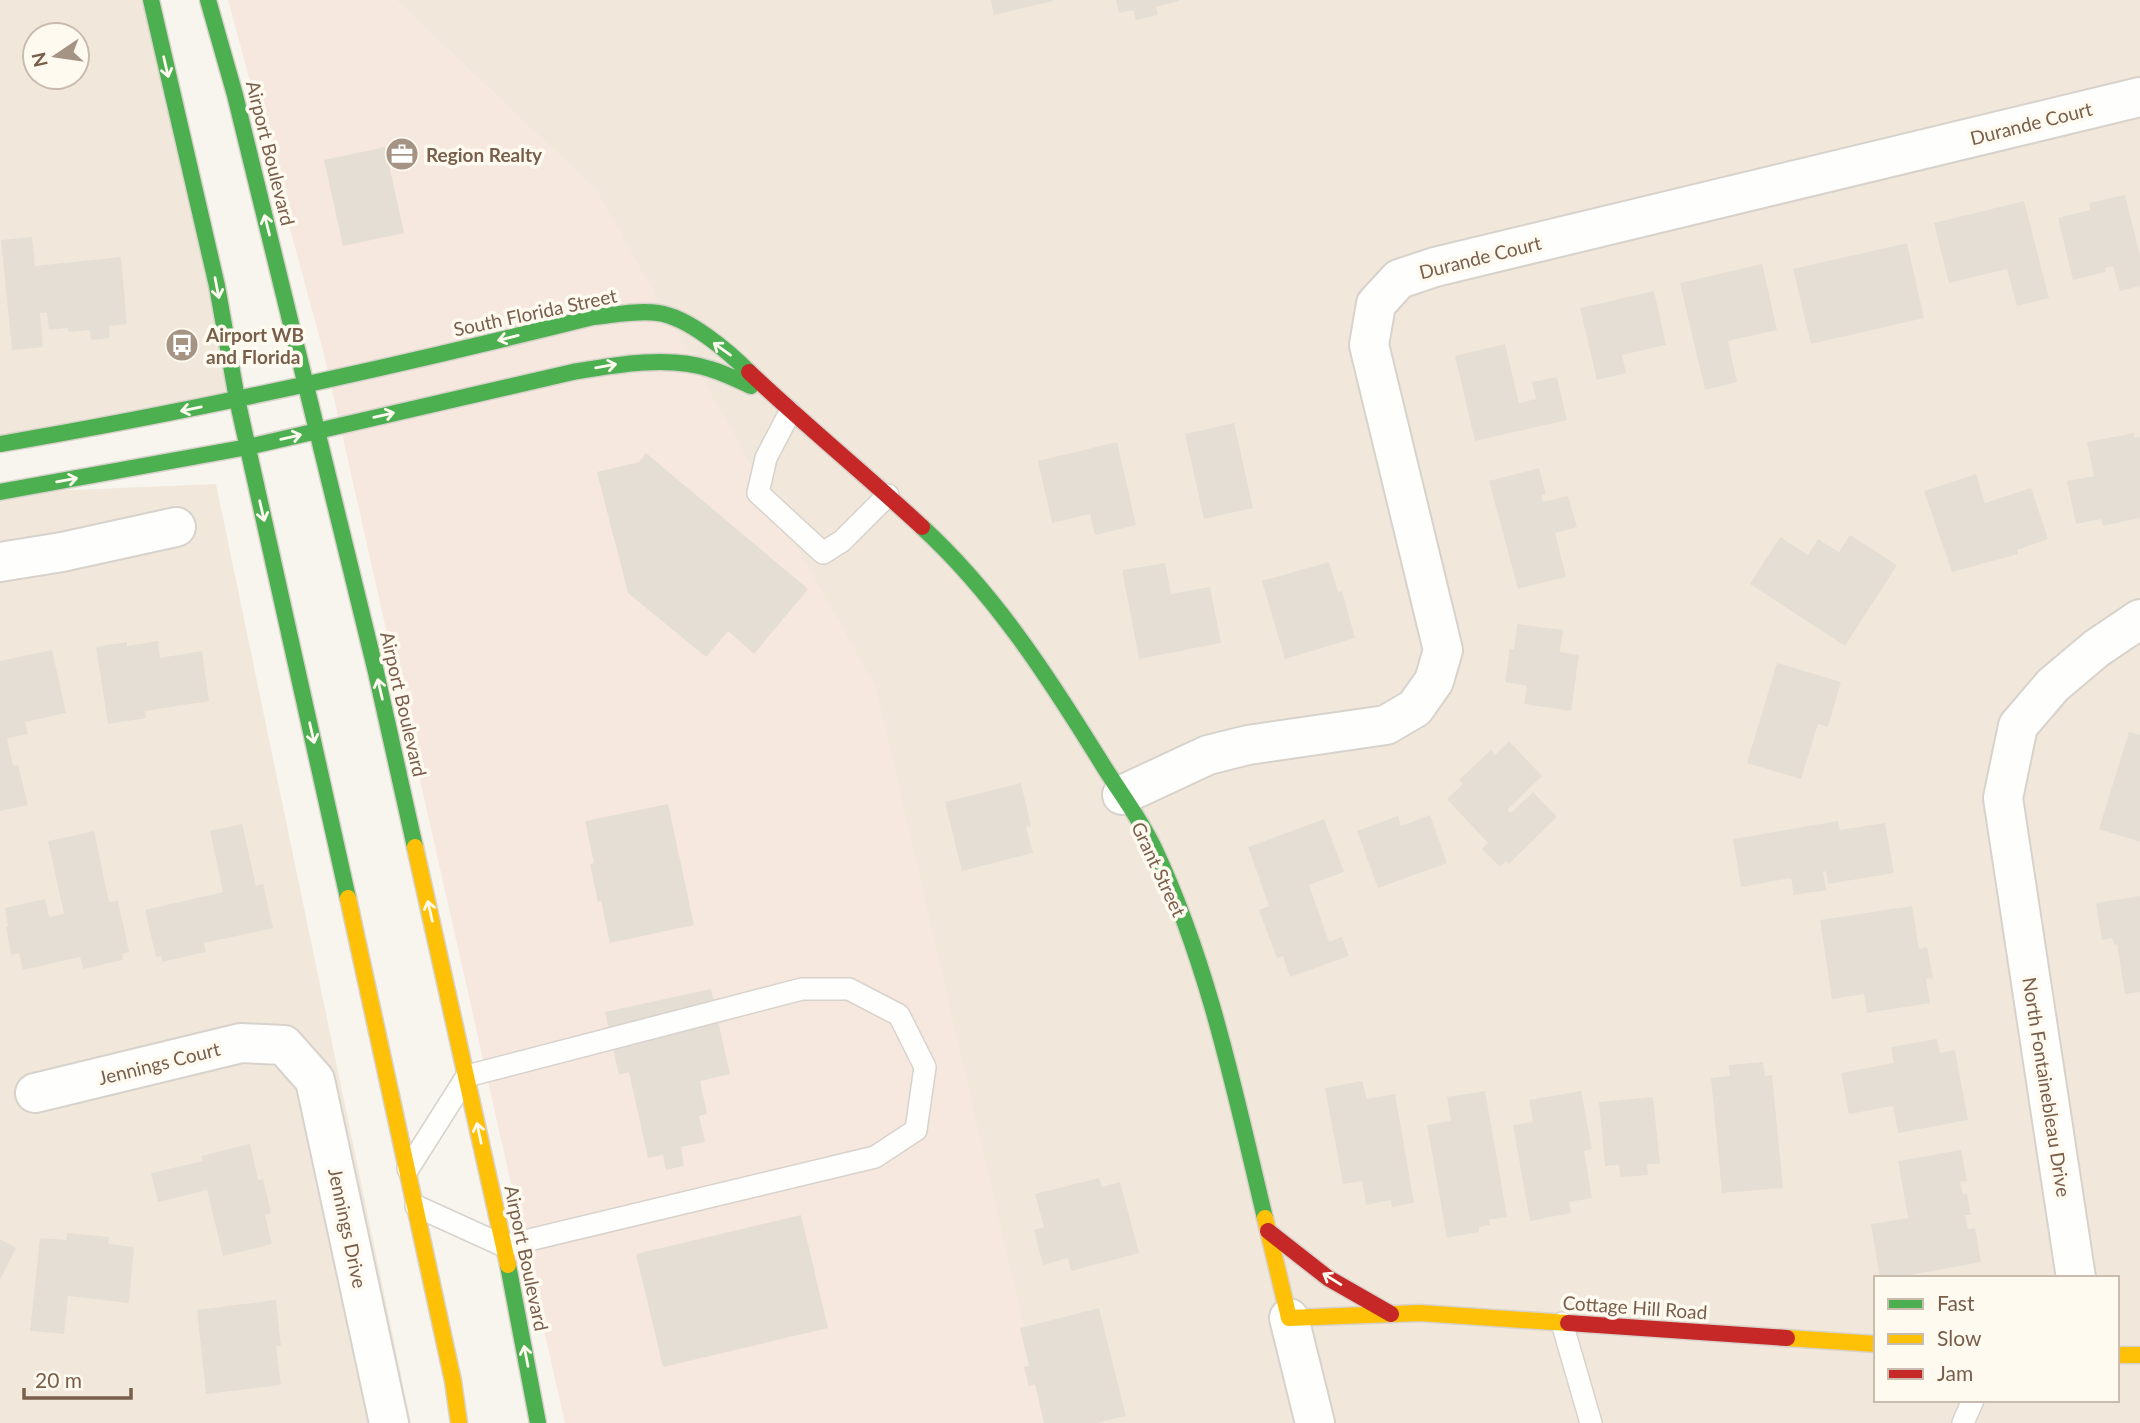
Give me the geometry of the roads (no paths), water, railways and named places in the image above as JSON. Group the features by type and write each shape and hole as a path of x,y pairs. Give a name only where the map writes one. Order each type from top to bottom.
{"street":[{"path":"150,0 217,286 237,399 408,1169 453,1381 459,1423"},
{"name":"Airport Boulevard","path":"208,0 235,95 376,672 504,1246 538,1423"},
{"name":"Durande Court","path":"1122,795 1208,755 1248,745 1386,725 1415,708 1434,681 1443,650 1369,345 1376,304 1399,279 1448,264 2140,97"},
{"name":"South Florida Street","path":"0,444 104,428 306,387 593,317 627,313 660,313 691,326 736,359 772,395"},
{"path":"0,492 248,447 573,372 625,363 667,363 708,368 772,395"},
{"name":"Grant Street","path":"772,395 835,447 956,558 1046,673 1153,846 1188,935 1220,1032 1315,1423"},
{"path":"0,562 62,552 176,527"},
{"name":"North Fontainebleau Drive","path":"2076,1276 2003,798 2018,726 2053,685 2097,648 2140,619"},
{"name":"Jennings Court","path":"35,1093 241,1043 284,1045"},
{"name":"Jennings Drive","path":"284,1045 315,1080 389,1423"},
{"path":"1268,1231 1328,1278 1391,1314"},
{"name":"Cottage Hill Road","path":"1289,1318 1420,1313 1874,1344"},
{"path":"2119,1355 2140,1355"}],"lane":[{"path":"790,412 766,458 758,493 823,552 842,541 888,495"},
{"path":"408,1169 467,1076 802,989 849,989 899,1015 925,1067 916,1130 875,1157 504,1246 416,1206"},
{"path":"1562,1323 1591,1423"},
{"path":"1963,1423 1972,1402"}],"place":[{"name":"Region Realty","path":"402,154"},
{"name":"Airport WB and Florida","path":"182,345"}]}
